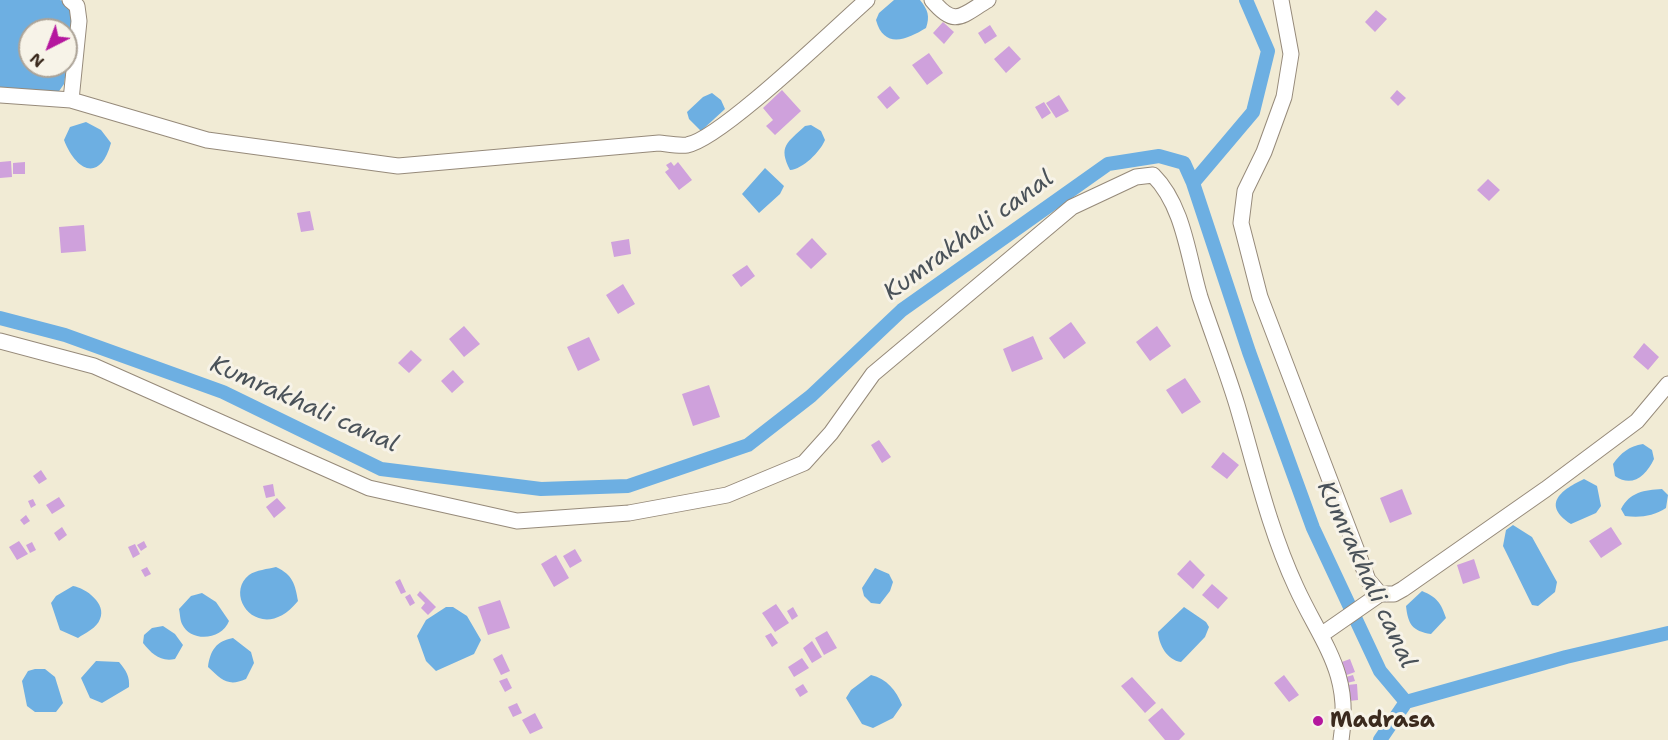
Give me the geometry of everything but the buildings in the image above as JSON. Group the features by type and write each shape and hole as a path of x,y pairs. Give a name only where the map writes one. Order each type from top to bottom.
{"street":[{"path":"70,0 77,6 79,21 71,100"},
{"path":"0,95 71,100 207,140 398,166 659,143 688,145 712,132 742,110 867,0"},
{"path":"932,0 944,15 951,18 959,17 988,0"},
{"path":"1281,0 1291,54 1284,97 1264,152 1245,191 1241,223 1260,297 1375,597"},
{"path":"0,341 94,366 369,488 517,521 629,513 726,495 804,463 831,433 873,374 1017,252 1072,207 1136,177 1153,175 1163,185 1174,207 1200,296 1236,404 1259,489 1295,586 1323,632 1342,681 1344,702 1341,740"},
{"path":"1323,632 1375,597 1403,590 1546,489 1637,421 1668,384"}],"water":[{"path":"0,0 60,0 71,4 75,12 74,18 18,18 18,78 65,78 64,84 57,94 0,90"},
{"path":"894,0 920,0 928,13 926,28 904,38 891,39 885,35 876,20 879,13"},
{"path":"712,93 721,100 725,109 701,131 689,119 687,112 703,97"},
{"path":"86,122 101,130 111,143 101,164 94,168 81,165 69,151 64,140 70,127"},
{"path":"811,125 821,131 825,140 810,159 800,167 790,170 786,162 786,145 805,126"},
{"path":"765,168 784,186 780,194 759,213 742,194"},
{"path":"1643,444 1652,450 1654,459 1647,471 1638,478 1627,481 1615,476 1613,464 1619,457 1629,448"},
{"path":"1584,479 1597,486 1601,506 1596,513 1571,524 1562,517 1556,504 1562,492"},
{"path":"1662,489 1668,495 1666,508 1647,516 1625,516 1621,509 1633,495 1643,491"},
{"path":"1513,525 1532,537 1557,582 1555,592 1538,606 1532,605 1503,546 1506,530"},
{"path":"276,567 286,573 292,581 298,601 284,614 271,619 260,618 250,613 243,605 240,595 242,584 252,573"},
{"path":"875,568 889,574 893,582 890,591 880,604 871,603 864,596 862,588"},
{"path":"73,586 89,593 101,608 100,619 96,625 78,638 60,630 51,603 56,596"},
{"path":"1422,591 1438,601 1446,618 1431,634 1415,629 1407,612 1406,606"},
{"path":"202,593 216,602 229,621 220,632 206,637 186,630 181,622 179,609 191,596"},
{"path":"446,607 453,607 467,616 481,640 474,654 436,671 426,661 417,636 426,620"},
{"path":"1184,607 1206,622 1209,627 1205,637 1181,662 1168,655 1160,642 1158,632"},
{"path":"163,626 175,634 183,645 175,659 170,660 157,656 143,643 144,635 152,628"},
{"path":"233,638 251,652 254,663 246,679 230,682 221,679 208,667 210,656 218,644"},
{"path":"96,661 119,662 129,680 129,687 102,703 90,698 81,678"},
{"path":"45,669 55,677 63,703 56,712 35,712 27,706 22,681 28,671"},
{"path":"871,675 882,679 890,686 902,705 893,718 873,728 862,724 846,698 851,690"}],"waterway":[{"path":"1193,183 1253,112 1268,51 1246,0"},
{"name":"Kumrakhali canal","path":"0,318 65,335 223,392 381,469 541,489 628,486 748,445 811,396 902,310 1108,164 1159,156 1184,163 1193,183 1249,352 1313,528 1380,671 1406,702 1566,657 1668,633"},
{"path":"1380,740 1406,702"}],"place":[{"name":"Madrasa","path":"1318,721"}]}
